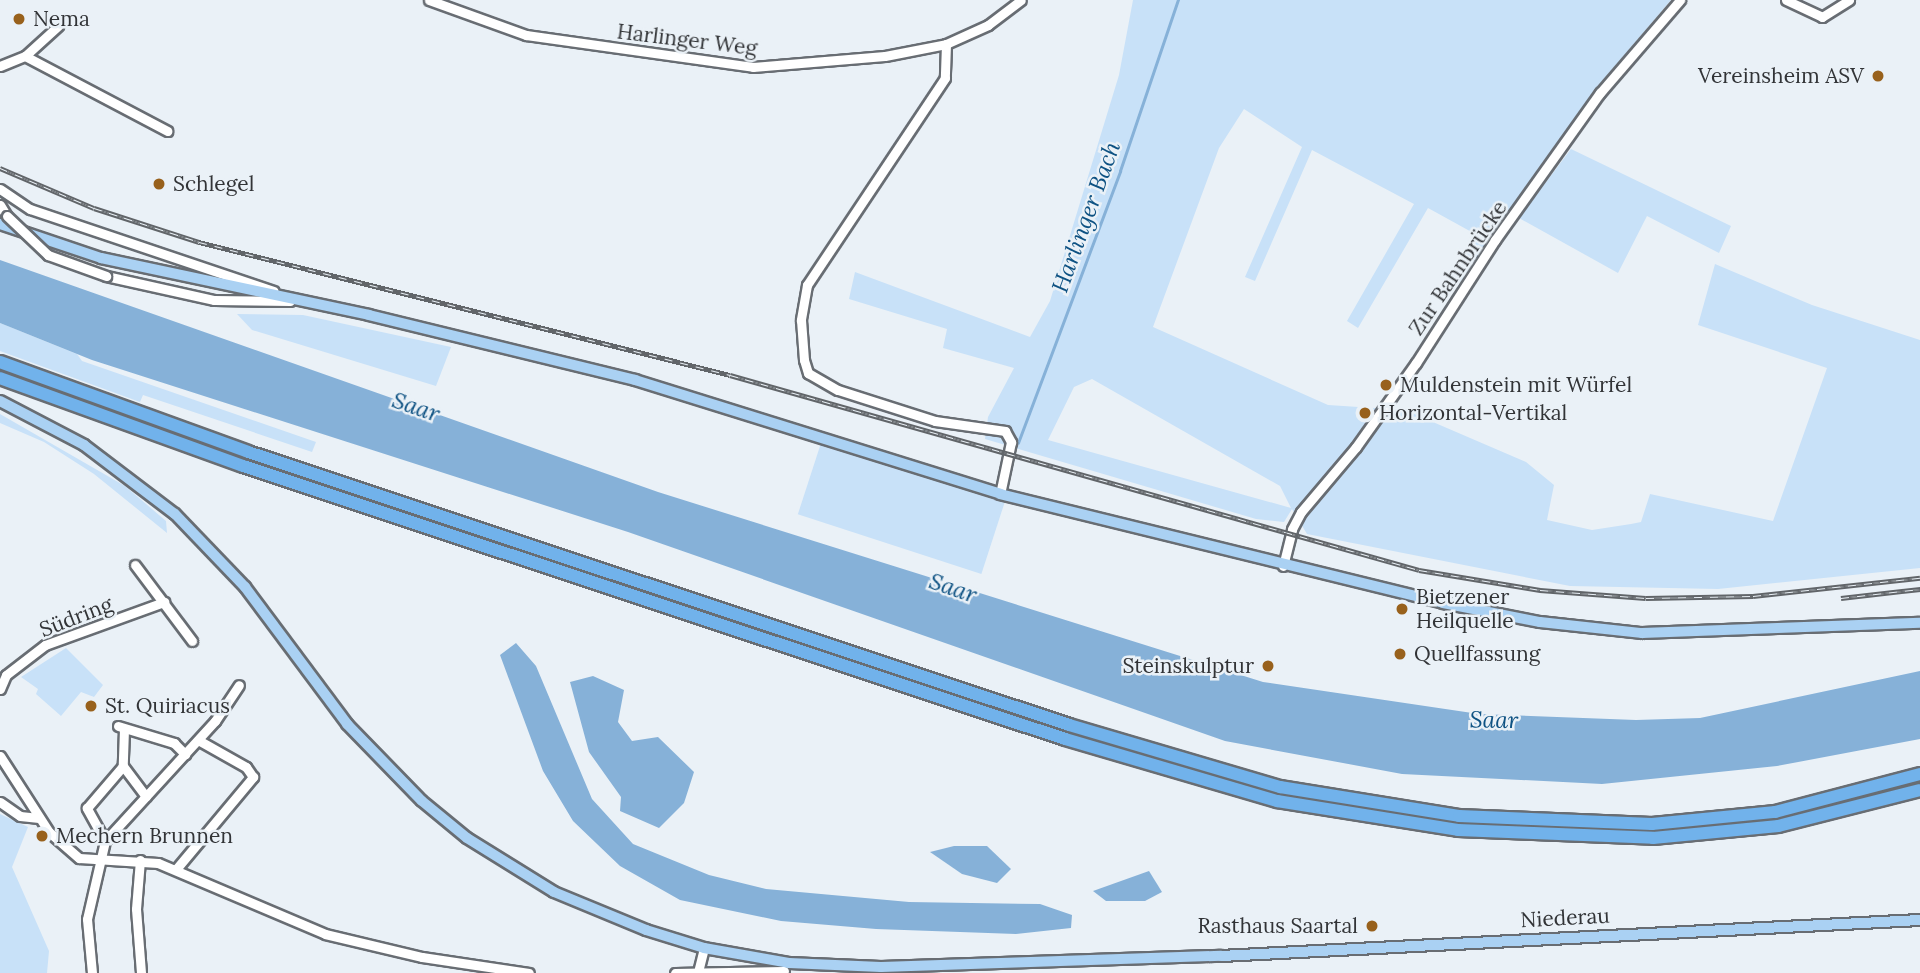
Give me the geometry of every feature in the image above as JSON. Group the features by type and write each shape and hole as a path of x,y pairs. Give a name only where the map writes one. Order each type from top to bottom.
{"highway":[{"path":"0,362 247,452 1038,715 1280,787 1414,810 1523,821 1652,824 1738,818 1824,802 1920,774"},
{"path":"0,378 243,466 1033,729 1277,801 1412,825 1511,835 1653,838 1740,832 1827,816 1920,790"}],"main road":[{"path":"4,220 102,258 302,300 685,393 1000,494 1283,566 1516,618 1602,630 1688,633 1920,623"},
{"name":"Niederau","path":"0,401 84,445 176,514 245,587 347,724 401,782 458,831 554,892 646,930 704,948 834,967 1213,956 1920,920"}],"street":[{"name":"Harlinger Weg","path":"429,0 526,35 729,66 858,59 946,44 988,25 1021,0"},
{"name":"Zur Bahnbrücke","path":"1283,566 1292,529 1301,512 1356,447 1409,374 1495,240 1600,93 1680,0"},
{"path":"1786,0 1822,18 1849,0"},
{"path":"0,66 25,56 58,26"},
{"path":"946,44 944,78 807,285 802,304 804,360 808,373 838,390 934,421 1005,430 1011,442 1000,494"},
{"path":"25,56 167,131"},
{"path":"0,189 30,209 302,300"},
{"path":"0,205 4,220 48,256 106,276 227,302 302,300"},
{"path":"135,565 192,641"},
{"name":"Südring","path":"0,689 3,672 45,645 163,602"},
{"path":"92,973 87,919 105,841 198,740 239,685"},
{"path":"146,796 122,766 121,727 174,743 184,754"},
{"path":"177,868 253,777 246,767 198,740"},
{"path":"0,756 39,818 67,851 99,859 140,860 177,868 325,933 422,957 529,973"},
{"path":"105,841 87,808 122,766"},
{"path":"0,802 20,816 39,818"},
{"path":"140,860 136,909 141,973"},
{"path":"698,972 704,948"},
{"path":"675,973 784,971"}],"shaded area":[{"path":"1133,0 1671,0 1593,92 1465,284 1452,278 1477,235 1428,208 1358,328 1347,321 1414,204 1312,150 1255,281 1245,277 1302,147 1244,109 1219,148 1153,327 1328,405 1405,410 1526,462 1554,485 1547,520 1592,530 1641,522 1650,494 1773,521 1827,368 1698,325 1715,264 1812,305 1920,340 1920,568 1718,589 1570,586 1307,534 1292,509 1284,522 1256,519 985,439 988,417 1014,368 943,348 947,329 849,299 855,272 1030,337 1050,301 1119,75","holes":["1092,379 1280,486 1291,508 1048,440 1074,387"]},
{"path":"1571,149 1731,226 1719,253 1647,216 1618,273 1519,218"},
{"path":"237,314 303,315 451,347 436,386 252,330"},
{"path":"0,323 77,354 82,361 316,442 312,452 143,395 140,402 0,351"},
{"path":"0,414 125,486 166,521 167,533 94,474 44,442 0,423"},
{"path":"821,443 1005,503 981,574 798,514"},
{"path":"66,648 103,685 94,697 81,692 61,716 36,694 38,689 21,677"},
{"path":"0,814 28,827 12,867 49,951 47,973 0,973"}],"water":[{"name":"Saar","path":"0,260 658,492 1263,682 1479,714 1636,720 1700,718 1920,671 1920,739 1777,766 1602,784 1402,774 1225,741 628,532 92,360 0,323"},
{"path":"516,643 536,666 592,799 633,844 709,875 766,889 909,902 1040,904 1072,915 1071,928 1016,934 876,929 781,921 680,900 620,866 573,821 543,771 500,655"},
{"path":"593,676 624,690 618,722 632,741 658,737 694,772 684,803 659,828 620,811 621,797 589,752 570,682"},
{"path":"954,846 987,846 1011,869 997,883 962,874 930,852"},
{"path":"1149,871 1162,892 1145,901 1106,901 1093,891"}],"waterway":[{"name":"Harlinger Bach","path":"1018,443 1120,171 1178,0"}],"railway":[{"path":"0,168 94,208 199,242 730,375 1419,570 1540,590 1646,598 1753,596 1920,578"},
{"path":"1841,598 1920,589"}],"place":[{"name":"Nema","path":"19,19"},
{"name":"Vereinsheim ASV","path":"1878,76"},
{"name":"Schlegel","path":"159,184"},
{"name":"Muldenstein mit Würfel","path":"1386,385"},
{"name":"Horizontal-Vertikal","path":"1365,413"},
{"name":"Bietzener Heilquelle","path":"1402,609"},
{"name":"Quellfassung","path":"1400,654"},
{"name":"Steinskulptur","path":"1268,666"},
{"name":"St. Quiriacus","path":"91,706"},
{"name":"Mechern Brunnen","path":"42,836"},
{"name":"Rasthaus Saartal","path":"1372,926"}]}
